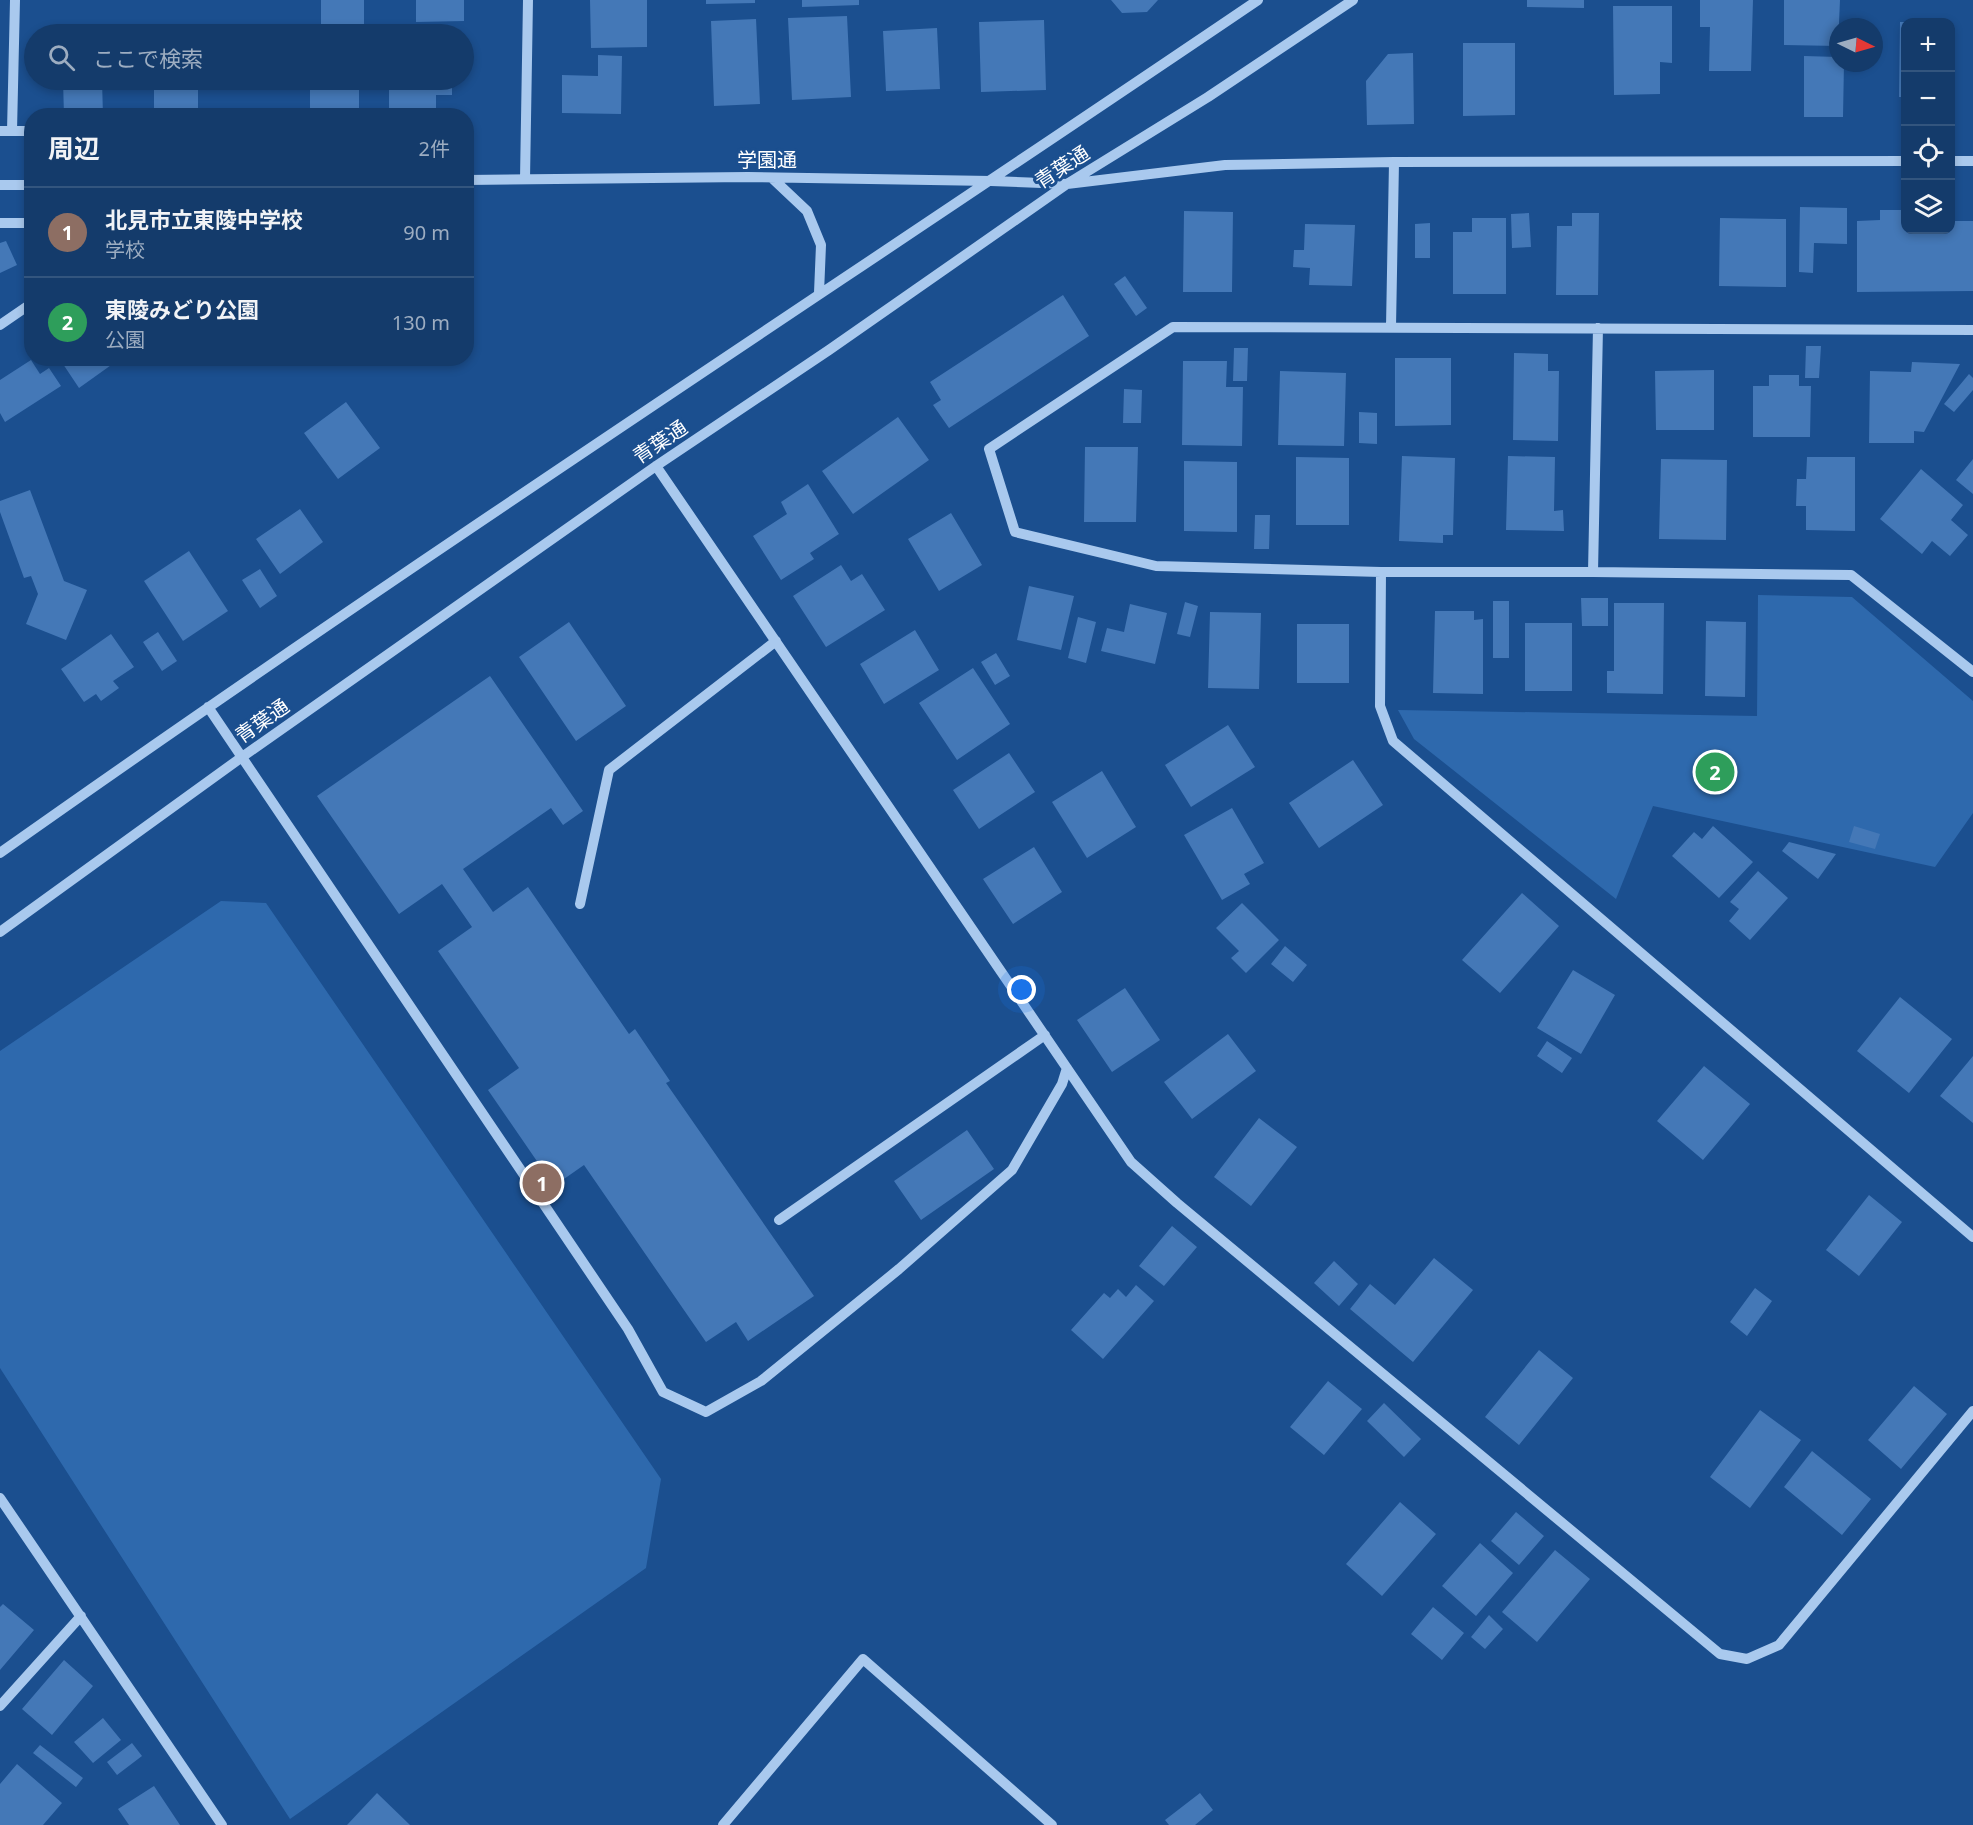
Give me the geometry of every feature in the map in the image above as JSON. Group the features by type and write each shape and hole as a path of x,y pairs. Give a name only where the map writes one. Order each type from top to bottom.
{"street":[{"path":"12,131 15,0"},
{"path":"525,179 528,0"},
{"name":"青葉通","path":"0,853 208,707 819,293 991,181 1258,0"},
{"name":"青葉通","path":"0,933 242,757 656,466 829,350 1067,184 1208,97 1353,0"},
{"path":"0,132 24,131"},
{"name":"学園通","path":"474,180 772,178 1067,184 1225,165 1394,162 1901,161"},
{"path":"1955,161 1973,161"},
{"path":"1390,327 1394,162"},
{"path":"772,178 807,210 821,245 819,293"},
{"path":"0,185 24,185"},
{"path":"0,223 24,223"},
{"path":"0,325 24,308"},
{"path":"1973,330 1173,327 989,449 1015,532 1156,566 1381,572 1851,575 1973,672"},
{"path":"1593,572 1598,328"},
{"path":"656,466 1131,1162 1177,1203 1720,1654 1748,1659 1779,1645 1973,1411"},
{"path":"1381,572 1380,706 1394,741 1973,1238"},
{"path":"580,904 609,770 776,641"},
{"path":"208,707 628,1329 663,1392 706,1412 761,1381 899,1269 1012,1170 1062,1084 1068,1068"},
{"path":"779,1220 1045,1035"},
{"path":"0,1498 218,1824"},
{"path":"0,1706 81,1616"},
{"path":"723,1825 863,1659 1052,1825"}],"shaded area":[{"path":"1758,595 1852,597 1973,701 1973,813 1935,867 1653,806 1616,899 1414,739 1398,710 1757,716"},
{"path":"221,901 266,903 661,1479 646,1568 290,1819 0,1368 0,1051"}],"building":[{"path":"321,0 364,0 364,24 321,24"},
{"path":"416,0 464,0 464,21 416,22"},
{"path":"590,0 647,0 647,47 591,48"},
{"path":"706,0 755,0 755,3 706,4"},
{"path":"802,0 859,0 859,5 802,7"},
{"path":"1111,0 1158,0 1147,12 1122,13"},
{"path":"1527,0 1584,0 1584,8 1527,7"},
{"path":"1700,0 1753,0 1751,71 1709,71 1710,27 1700,27"},
{"path":"1784,0 1840,0 1839,18 1829,18 1829,46 1784,45"},
{"path":"1613,6 1672,6 1672,63 1660,62 1660,94 1614,95"},
{"path":"847,16 851,97 792,100 788,18"},
{"path":"756,19 760,104 714,106 711,21"},
{"path":"1044,20 1046,90 981,92 979,22"},
{"path":"1900,22 1901,22 1901,97 1899,97"},
{"path":"937,28 940,89 886,91 883,31"},
{"path":"1463,43 1515,43 1515,115 1463,116"},
{"path":"1413,53 1414,124 1367,125 1366,81 1388,54"},
{"path":"598,55 622,56 621,114 562,113 562,75 598,76"},
{"path":"1804,56 1829,57 1829,72 1844,72 1843,117 1804,117"},
{"path":"63,90 102,90 103,108 64,108"},
{"path":"154,90 198,90 198,108 154,108"},
{"path":"310,90 359,90 359,108 310,108"},
{"path":"389,90 452,90 452,95 436,95 436,108 389,108"},
{"path":"1800,207 1847,208 1847,244 1814,243 1813,273 1799,272"},
{"path":"1880,210 1901,210 1901,234 1955,234 1955,221 1973,221 1973,291 1857,292 1857,221 1880,220"},
{"path":"1184,211 1233,212 1232,292 1183,292"},
{"path":"1529,213 1531,247 1512,248 1511,214"},
{"path":"1572,213 1599,213 1598,295 1556,295 1557,226 1572,226"},
{"path":"1472,218 1506,218 1506,294 1453,294 1453,232 1472,232"},
{"path":"1720,218 1786,219 1786,287 1719,286"},
{"path":"1430,223 1430,258 1415,258 1415,224"},
{"path":"1305,224 1355,225 1352,286 1309,285 1310,268 1293,267 1294,250 1304,250"},
{"path":"6,241 17,265 0,273 0,243"},
{"path":"1125,276 1147,308 1136,316 1114,284"},
{"path":"1063,295 1089,336 949,428 933,405 941,400 930,382"},
{"path":"1806,346 1821,346 1819,378 1805,378"},
{"path":"1234,348 1248,348 1247,381 1233,381"},
{"path":"1514,353 1548,354 1548,371 1559,371 1558,441 1513,440"},
{"path":"1395,358 1451,358 1451,425 1395,426"},
{"path":"1183,361 1227,361 1226,387 1243,387 1242,446 1182,445"},
{"path":"1912,362 1960,364 1924,432 1914,431 1914,443 1869,443 1870,371 1911,372"},
{"path":"24,365 35,366 40,374 49,368 61,386 5,422 0,413 0,380"},
{"path":"64,366 110,366 79,388"},
{"path":"1714,370 1714,430 1656,430 1655,371"},
{"path":"1280,371 1346,373 1344,446 1278,445"},
{"path":"1969,374 1973,378 1973,390 1954,412 1944,404"},
{"path":"1769,375 1799,375 1799,386 1811,386 1810,437 1753,437 1753,386 1769,386"},
{"path":"1124,389 1142,390 1141,423 1123,423"},
{"path":"346,402 380,448 338,479 304,433"},
{"path":"1359,412 1377,413 1377,444 1359,443"},
{"path":"898,417 929,460 853,514 822,471"},
{"path":"1085,447 1138,447 1136,522 1084,522"},
{"path":"1402,456 1455,458 1453,535 1443,535 1443,543 1399,541"},
{"path":"1508,456 1555,457 1554,511 1563,510 1564,531 1506,530"},
{"path":"1296,457 1349,458 1349,525 1296,525"},
{"path":"1807,457 1855,457 1855,531 1806,530 1806,506 1796,506 1797,479 1806,479"},
{"path":"1661,459 1727,460 1726,540 1659,539"},
{"path":"1973,459 1973,494 1956,480"},
{"path":"1184,461 1237,462 1237,532 1184,531"},
{"path":"1921,469 1963,505 1951,520 1968,535 1950,556 1932,541 1922,554 1880,519"},
{"path":"808,484 839,534 810,553 814,559 781,580 753,536 787,514 781,502"},
{"path":"30,490 64,581 87,590 66,640 26,624 38,594 31,576 24,578 0,512 0,501"},
{"path":"300,509 323,542 280,574 256,539"},
{"path":"951,513 982,565 939,591 908,539"},
{"path":"1255,515 1270,515 1269,549 1254,549"},
{"path":"189,551 228,611 183,641 144,581"},
{"path":"841,565 851,581 862,574 885,610 826,647 793,596"},
{"path":"260,569 277,596 260,608 242,580"},
{"path":"1029,586 1074,596 1061,650 1017,640"},
{"path":"1581,598 1608,598 1608,626 1582,626"},
{"path":"1493,601 1509,601 1509,658 1493,658"},
{"path":"1185,602 1198,606 1190,637 1177,634"},
{"path":"1614,603 1664,603 1663,694 1607,693 1607,671 1614,671"},
{"path":"1130,604 1167,613 1155,664 1101,651 1107,628 1124,632"},
{"path":"1435,611 1474,611 1474,620 1483,619 1483,694 1433,693"},
{"path":"1210,612 1261,613 1259,689 1208,688"},
{"path":"1078,617 1096,622 1086,663 1068,658"},
{"path":"1706,621 1746,622 1745,697 1705,696"},
{"path":"569,622 626,706 576,741 519,657"},
{"path":"1525,623 1572,623 1572,691 1525,691"},
{"path":"1297,624 1349,624 1349,683 1297,683"},
{"path":"915,630 939,670 884,704 860,664"},
{"path":"158,632 177,661 162,671 143,642"},
{"path":"111,634 134,667 113,681 119,688 101,701 96,694 84,702 61,669"},
{"path":"996,653 1010,676 995,685 981,662"},
{"path":"973,668 1010,724 957,760 919,703"},
{"path":"490,676 583,811 563,825 551,808 463,869 493,912 528,887 629,1034 635,1029 670,1081 666,1083 814,1296 748,1341 736,1322 706,1342 584,1165 554,1186 488,1090 519,1068 438,951 472,927 442,884 399,914 317,796"},
{"path":"1228,725 1255,767 1191,807 1165,765"},
{"path":"1009,753 1035,792 979,829 953,790"},
{"path":"1353,760 1383,805 1319,848 1289,803"},
{"path":"1102,771 1136,827 1087,858 1052,802"},
{"path":"1232,808 1264,863 1244,874 1250,884 1222,900 1184,835"},
{"path":"1713,826 1753,862 1719,898 1672,856 1694,832 1702,839"},
{"path":"1854,826 1880,834 1875,849 1849,842"},
{"path":"1789,842 1836,854 1818,879 1782,851"},
{"path":"1034,847 1062,892 1013,924 983,879"},
{"path":"1758,871 1788,898 1750,940 1729,921 1739,909 1730,902"},
{"path":"1522,893 1559,926 1500,993 1462,960"},
{"path":"1242,903 1279,940 1246,973 1231,958 1239,951 1216,928"},
{"path":"1285,946 1307,965 1293,982 1271,964"},
{"path":"1573,970 1615,995 1581,1054 1537,1028"},
{"path":"1125,988 1160,1040 1112,1072 1077,1020"},
{"path":"1900,997 1952,1039 1909,1093 1857,1051"},
{"path":"1228,1034 1256,1071 1192,1119 1164,1082"},
{"path":"1547,1041 1572,1058 1562,1073 1537,1056"},
{"path":"1973,1056 1973,1123 1940,1096"},
{"path":"1704,1066 1750,1104 1703,1160 1657,1121"},
{"path":"1259,1118 1297,1147 1251,1206 1214,1177"},
{"path":"967,1130 994,1169 921,1220 894,1181"},
{"path":"1869,1195 1902,1222 1859,1276 1826,1250"},
{"path":"1172,1226 1197,1247 1164,1286 1139,1266"},
{"path":"1434,1258 1473,1290 1413,1362 1350,1309 1370,1284 1395,1305"},
{"path":"1334,1261 1358,1284 1339,1306 1314,1283"},
{"path":"1136,1285 1154,1301 1103,1359 1071,1330 1104,1293 1110,1298 1118,1289 1126,1297"},
{"path":"1755,1288 1772,1301 1747,1336 1730,1322"},
{"path":"1539,1350 1573,1378 1519,1445 1485,1417"},
{"path":"1328,1381 1362,1409 1324,1455 1290,1427"},
{"path":"1914,1386 1947,1414 1901,1469 1868,1440"},
{"path":"1384,1403 1421,1439 1404,1457 1367,1421"},
{"path":"1760,1410 1801,1440 1750,1508 1710,1477"},
{"path":"1812,1451 1871,1499 1842,1535 1784,1487"},
{"path":"1400,1502 1436,1534 1382,1596 1346,1564"},
{"path":"1516,1512 1544,1536 1519,1565 1491,1541"},
{"path":"1480,1543 1513,1573 1476,1616 1442,1586"},
{"path":"1555,1550 1590,1579 1537,1642 1502,1612"},
{"path":"3,1604 34,1630 0,1670 0,1607"},
{"path":"1433,1607 1464,1633 1442,1660 1411,1634"},
{"path":"1489,1615 1503,1629 1485,1649 1471,1637"},
{"path":"64,1660 93,1686 52,1735 22,1709"},
{"path":"103,1718 121,1740 93,1763 74,1742"},
{"path":"132,1743 142,1756 117,1775 107,1762"},
{"path":"40,1745 83,1778 76,1787 33,1753"},
{"path":"17,1764 62,1803 43,1825 0,1825 0,1784"},
{"path":"154,1786 180,1825 129,1825 118,1809"},
{"path":"377,1793 410,1825 347,1825"},
{"path":"1200,1793 1213,1810 1195,1825 1169,1825 1165,1820"}],"place":[{"name":"東陵みどり公園","path":"1715,772"},
{"name":"北見市立東陵中学校","path":"542,1183"}]}
